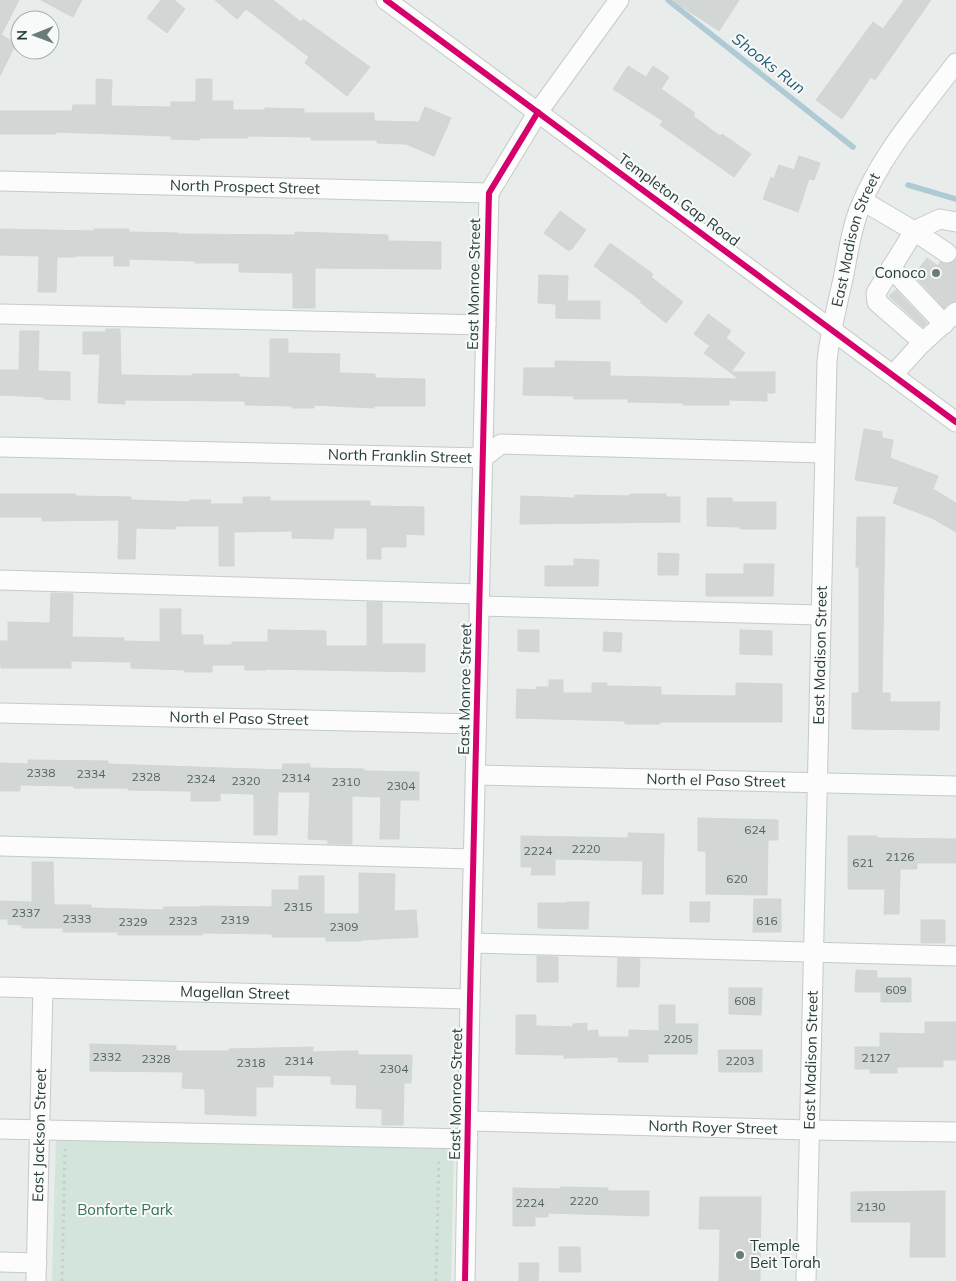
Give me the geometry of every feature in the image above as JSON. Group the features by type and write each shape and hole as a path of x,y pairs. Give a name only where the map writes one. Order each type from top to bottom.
{"street":[{"name":"Templeton Gap Road","path":"386,0 956,422"},
{"name":"East Monroe Street","path":"465,1281 489,193 538,112 619,0"},
{"name":"East Madison Street","path":"806,1281 824,453 827,361 831,328 852,236 863,201 876,173 956,63"},
{"name":"North Prospect Street","path":"0,181 489,193"},
{"path":"863,201 947,253"},
{"path":"923,342 877,302 876,293 914,231 940,219 956,222"},
{"path":"891,268 950,318 923,342 893,375"},
{"path":"0,314 486,325"},
{"name":"North Franklin Street","path":"0,447 483,458 501,444 824,453"},
{"path":"0,580 820,614"},
{"name":"North el Paso Street","path":"0,713 476,724"},
{"name":"North el Paso Street","path":"475,775 956,786"},
{"path":"0,846 473,859"},
{"path":"471,943 956,956"},
{"name":"Magellan Street","path":"0,987 470,1000"},
{"name":"East Jackson Street","path":"37,1272 43,988"},
{"name":"North Royer Street","path":"0,1129 809,1130 956,1132"},
{"path":"0,1262 37,1272"}],"path":[{"path":"62,1281 65,1130"},
{"path":"436,1281 439,1156"}],"green space":[{"name":"Bonforte Park","path":"56,1137 454,1147 451,1281 52,1281"}],"building":[{"path":"0,0 19,0 14,10 10,10 10,18 1,35 10,40 10,55 0,76"},
{"path":"41,0 82,0 73,17"},
{"path":"161,0 174,0 185,9 167,33 147,18"},
{"path":"215,0 273,0 301,22 303,19 370,67 347,96 305,63 309,57 246,9 237,19"},
{"path":"672,0 739,0 719,31"},
{"path":"904,0 931,0 875,80 871,77 842,119 816,100 873,22 883,29"},
{"path":"628,66 646,77 653,66 669,77 661,89 695,113 693,116 720,136 722,134 751,154 734,177 660,125 663,121 613,89"},
{"path":"96,79 112,80 111,106 171,107 171,102 196,102 196,79 212,79 212,101 233,101 233,110 265,110 265,108 304,109 304,113 374,113 374,121 419,122 425,107 451,118 434,156 406,144 377,143 377,140 311,140 311,137 248,136 248,138 200,138 200,140 171,139 171,136 56,132 56,134 0,134 0,111 72,111 73,105 96,105"},
{"path":"799,156 820,163 814,180 809,179 798,212 763,199 771,177 774,179 779,165 794,170"},
{"path":"560,211 586,230 571,250 569,248 569,251 544,233"},
{"path":"0,229 94,231 94,229 129,229 129,232 178,234 295,235 295,232 388,235 388,241 441,242 441,269 315,268 315,308 293,308 293,273 239,272 239,263 195,263 195,261 129,259 129,266 114,266 114,256 57,257 56,292 38,292 39,256 0,255"},
{"path":"610,243 653,274 651,277 683,302 666,323 640,302 643,302 594,266"},
{"name":"Conoco","path":"927,258 938,266 940,262 947,264 956,260 956,301 949,303 944,308 914,275"},
{"path":"539,275 568,276 567,301 600,301 600,319 556,318 556,304 538,303"},
{"path":"896,290 927,323 923,327 889,296"},
{"path":"708,314 731,331 726,338 745,353 731,372 775,372 775,393 767,393 767,401 729,400 729,405 683,405 683,403 628,402 628,399 574,399 574,396 523,395 524,368 555,368 555,361 610,362 610,376 739,379 704,353 710,346 694,334"},
{"path":"106,329 120,329 121,375 192,376 192,374 239,374 239,377 270,378 270,339 288,339 288,353 340,354 339,373 375,374 375,378 425,379 425,406 374,406 374,408 314,405 314,408 292,408 292,406 245,405 245,401 125,400 125,404 98,403 100,354 83,354 83,332 106,332"},
{"path":"20,331 39,331 38,371 70,372 70,400 0,395 0,370 19,370"},
{"path":"864,429 882,432 882,438 893,440 890,458 938,476 933,489 956,503 956,532 932,518 893,503 899,487 855,480"},
{"path":"0,494 76,494 76,496 131,497 131,500 190,502 190,500 211,500 210,504 243,504 243,497 270,497 270,501 370,501 370,506 424,507 424,535 406,534 406,547 381,547 381,559 367,559 367,528 334,528 333,539 292,538 292,531 234,532 234,566 219,566 219,526 176,526 176,529 136,528 135,559 118,559 119,520 42,521 42,517 0,517"},
{"path":"630,494 666,494 666,497 680,497 680,522 520,524 521,496 575,498 575,495 630,496"},
{"path":"707,498 732,498 732,502 776,502 776,529 740,529 740,527 707,526"},
{"path":"857,517 885,517 882,693 890,693 890,702 940,702 939,730 852,729 852,693 859,693 859,567 856,567"},
{"path":"658,553 679,554 678,575 658,575"},
{"path":"574,559 599,560 598,586 545,586 545,566 574,566"},
{"path":"744,564 774,564 773,596 706,596 706,574 744,574"},
{"path":"51,593 73,594 72,637 124,638 124,641 160,642 160,609 181,609 181,635 203,635 203,645 232,645 232,642 268,642 268,630 326,631 326,646 367,646 367,602 382,602 382,644 425,644 425,672 245,670 245,665 212,665 212,672 185,672 185,670 131,668 131,662 71,661 71,668 1,668 0,641 8,641 8,622 50,623"},
{"path":"518,630 539,630 539,652 518,651"},
{"path":"740,630 772,631 772,655 740,654"},
{"path":"604,632 622,633 621,652 603,651"},
{"path":"549,680 563,680 563,693 592,693 592,683 607,683 607,686 661,687 661,695 736,696 736,683 782,684 782,722 660,722 660,724 625,724 625,721 516,718 517,689 536,690 536,687 549,687"},
{"path":"28,760 108,761 108,764 282,770 283,764 310,764 310,768 419,772 419,800 400,800 399,839 380,839 381,797 352,796 352,844 328,844 328,840 308,839 310,792 278,792 277,835 254,835 254,794 220,793 220,801 191,801 191,791 20,785 20,791 0,791 0,763 28,764"},
{"path":"698,818 778,820 778,840 768,840 767,895 706,894 706,851 698,851"},
{"path":"628,833 664,834 663,894 642,894 643,861 555,859 555,875 531,875 532,867 521,867 521,836 628,838"},
{"path":"848,836 956,839 956,863 917,863 917,869 900,869 899,914 884,914 885,889 848,889"},
{"path":"32,862 53,862 54,905 91,905 91,908 163,910 164,907 272,907 272,890 299,890 299,876 324,876 324,914 359,914 359,873 395,874 394,911 416,910 418,937 361,941 326,941 326,937 272,937 272,934 118,935 118,932 63,932 63,928 22,928 22,925 8,924 8,919 0,919 0,901 32,902"},
{"path":"754,899 781,899 781,932 753,932"},
{"path":"589,902 588,929 538,928 538,903"},
{"path":"690,902 710,902 709,922 690,922"},
{"path":"921,920 945,920 945,943 921,943"},
{"path":"537,956 558,957 558,982 537,982"},
{"path":"618,958 640,959 639,987 617,987"},
{"path":"856,970 877,971 877,978 911,978 911,1002 881,1002 881,992 855,992"},
{"path":"729,988 762,988 761,1015 729,1014"},
{"path":"659,1005 675,1005 675,1024 698,1024 697,1054 648,1054 648,1062 618,1062 618,1057 564,1058 564,1055 516,1054 516,1015 536,1015 536,1026 573,1027 573,1024 587,1023 587,1031 598,1030 598,1037 629,1037 629,1030 659,1031"},
{"path":"925,1022 956,1022 956,1060 943,1060 943,1067 897,1067 897,1073 870,1073 870,1069 855,1069 855,1047 880,1047 880,1033 925,1034"},
{"path":"90,1044 176,1046 176,1051 229,1051 229,1049 313,1047 313,1052 358,1051 358,1055 412,1055 411,1083 404,1083 403,1125 382,1125 382,1109 356,1108 357,1085 331,1084 331,1076 273,1075 273,1087 256,1087 256,1116 205,1114 205,1089 182,1088 183,1072 90,1071"},
{"path":"718,1050 762,1050 762,1072 719,1072"},
{"path":"560,1187 608,1188 608,1191 649,1191 649,1216 548,1213 548,1217 535,1217 535,1226 513,1226 513,1188 560,1189"},
{"path":"945,1191 945,1257 910,1257 911,1222 851,1222 851,1192"},
{"name":"Temple Beit Torah","path":"700,1197 761,1197 760,1281 719,1281 720,1229 699,1229"},
{"path":"559,1247 580,1247 581,1272 559,1272"},
{"path":"519,1263 539,1263 538,1281 519,1281"}],"waterway":[{"name":"Shooks Run","path":"668,0 853,147"},
{"name":"Shooks Run","path":"908,185 956,199"}],"cycle path":[{"path":"386,0 956,422"},
{"path":"465,1281 489,193 538,112"}],"place":[{"name":"Conoco","path":"936,273"},
{"name":"Temple Beit Torah","path":"740,1255"}]}
